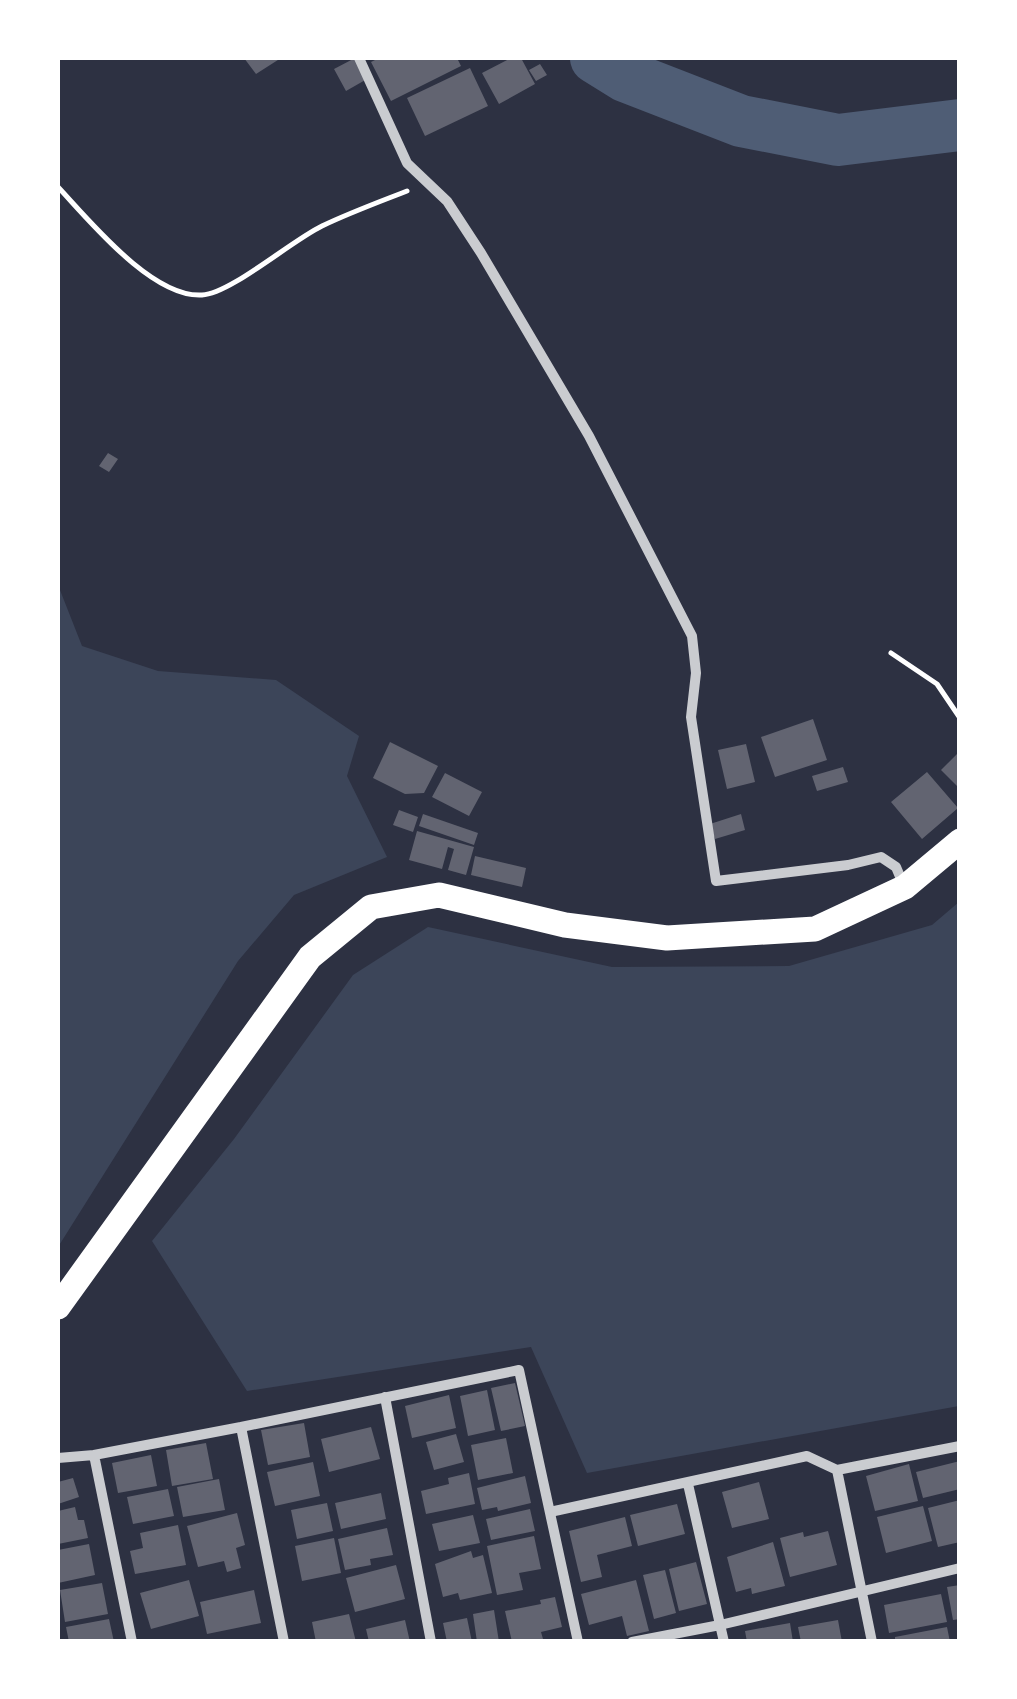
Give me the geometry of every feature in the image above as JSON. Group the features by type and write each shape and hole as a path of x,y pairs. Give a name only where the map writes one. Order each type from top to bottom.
{"main road":[{"path":"58,1307 310,957 371,908 439,896 565,925 667,938 815,929 905,887 960,841"}],"street":[{"path":"359,58 407,164 447,201 570,403 692,636 696,673 691,716 716,882 881,858 896,867 905,887"},
{"path":"58,1458 240,1428 519,1370 578,1642"},
{"path":"386,1397 431,1642"},
{"path":"240,1428 284,1642"},
{"path":"550,1512 807,1456 837,1470 960,1446"},
{"path":"94,1455 132,1642"},
{"path":"837,1470 872,1642"},
{"path":"688,1484 724,1642"},
{"path":"632,1642 960,1568"}],"path":[{"path":"58,187 139,268 170,286 200,296 225,290 321,226 424,183"},
{"path":"891,654 937,684 960,718"}],"shaded area":[{"path":"58,585 82,646 158,671 276,680 359,736 347,776 387,857 294,895 238,961 58,1247"},
{"path":"959,902 959,1406 587,1473 531,1347 247,1391 152,1241 234,1139 353,975 428,927 612,967 789,966 932,925"}],"building":[{"path":"244,58 281,58 256,74"},
{"path":"355,58 367,79 346,91 334,69"},
{"path":"379,58 457,58 461,66 391,101 371,62"},
{"path":"511,58 521,58 535,84 499,104 482,73"},
{"path":"540,64 547,75 536,81 529,70"},
{"path":"470,68 488,106 425,136 407,98"},
{"path":"108,453 118,459 109,472 99,466"},
{"path":"813,719 827,760 775,777 761,737"},
{"path":"390,742 438,766 424,793 405,794 373,778"},
{"path":"746,744 755,782 727,789 718,750"},
{"path":"957,754 960,756 960,789 941,770"},
{"path":"843,767 848,782 817,791 812,776"},
{"path":"927,772 958,808 922,839 891,802"},
{"path":"445,773 482,792 469,816 432,797"},
{"path":"399,810 418,817 413,832 393,825"},
{"path":"423,814 478,833 474,845 419,826"},
{"path":"741,814 745,830 715,839 710,824"},
{"path":"417,831 474,847 466,875 448,870 454,849 448,847 442,869 409,860"},
{"path":"475,856 526,868 522,887 471,875"},
{"path":"515,1383 525,1426 501,1431 491,1388"},
{"path":"487,1390 495,1430 468,1436 460,1396"},
{"path":"449,1395 456,1428 412,1438 405,1406"},
{"path":"304,1423 310,1457 268,1465 261,1430"},
{"path":"371,1427 380,1459 329,1472 321,1439"},
{"path":"456,1434 464,1462 434,1470 426,1442"},
{"path":"506,1438 513,1473 478,1480 471,1445"},
{"path":"206,1443 213,1479 172,1486 166,1450"},
{"path":"151,1455 157,1486 118,1493 112,1463"},
{"path":"960,1461 960,1489 923,1498 916,1472"},
{"path":"313,1462 320,1496 275,1506 267,1472"},
{"path":"909,1464 918,1501 875,1511 866,1476"},
{"path":"469,1473 475,1504 426,1514 421,1491 449,1484 448,1478"},
{"path":"525,1476 531,1503 498,1511 497,1507 482,1510 477,1488"},
{"path":"73,1478 79,1497 58,1504 58,1482"},
{"path":"219,1479 225,1510 183,1517 177,1487"},
{"path":"759,1482 769,1519 732,1528 722,1492"},
{"path":"168,1489 174,1516 133,1524 127,1497"},
{"path":"381,1493 386,1519 341,1529 335,1503"},
{"path":"960,1500 960,1542 938,1547 928,1508"},
{"path":"327,1503 333,1531 297,1539 291,1510"},
{"path":"677,1504 685,1534 638,1546 630,1515"},
{"path":"923,1506 932,1541 886,1553 877,1517"},
{"path":"75,1507 78,1520 84,1520 88,1538 58,1544 58,1511"},
{"path":"530,1509 535,1531 491,1540 486,1519"},
{"path":"237,1513 245,1545 236,1548 241,1568 227,1572 224,1561 198,1567 187,1526"},
{"path":"473,1515 480,1543 439,1551 432,1524"},
{"path":"625,1517 632,1546 597,1555 602,1577 581,1582 569,1531"},
{"path":"178,1525 186,1565 135,1574 130,1551 143,1548 140,1533"},
{"path":"387,1528 393,1555 370,1559 371,1565 345,1570 338,1539"},
{"path":"828,1531 837,1565 790,1577 780,1538"},
{"path":"534,1536 541,1569 519,1573 523,1590 497,1595 487,1546"},
{"path":"334,1538 341,1573 302,1581 295,1546"},
{"path":"773,1542 785,1586 752,1594 751,1588 736,1592 727,1557"},
{"path":"89,1544 95,1575 58,1583 58,1550"},
{"path":"471,1551 473,1558 483,1555 492,1593 460,1600 458,1593 443,1597 435,1564"},
{"path":"696,1562 707,1604 679,1611 669,1569"},
{"path":"396,1565 405,1599 355,1612 346,1578"},
{"path":"665,1570 676,1613 654,1619 643,1575"},
{"path":"189,1580 199,1616 151,1629 140,1593"},
{"path":"636,1580 649,1631 627,1636 622,1616 589,1625 581,1594"},
{"path":"102,1583 108,1614 65,1622 60,1590"},
{"path":"960,1585 960,1619 953,1620 947,1587"},
{"path":"254,1590 261,1623 207,1634 200,1602"},
{"path":"941,1594 947,1622 889,1633 884,1605"},
{"path":"555,1597 562,1627 541,1632 543,1639 512,1642 505,1611"},
{"path":"494,1610 499,1642 477,1642 473,1614"},
{"path":"349,1614 356,1642 316,1642 312,1622"},
{"path":"467,1618 472,1642 447,1642 443,1623"},
{"path":"109,1619 114,1642 69,1642 66,1627"},
{"path":"405,1620 410,1642 369,1642 366,1629"},
{"path":"838,1620 842,1642 801,1642 798,1627"},
{"path":"790,1623 793,1642 747,1642 745,1631"},
{"path":"947,1627 950,1642 895,1642 895,1637"}],"waterway":[{"path":"596,58 625,76 741,121 838,140 960,125"}]}
